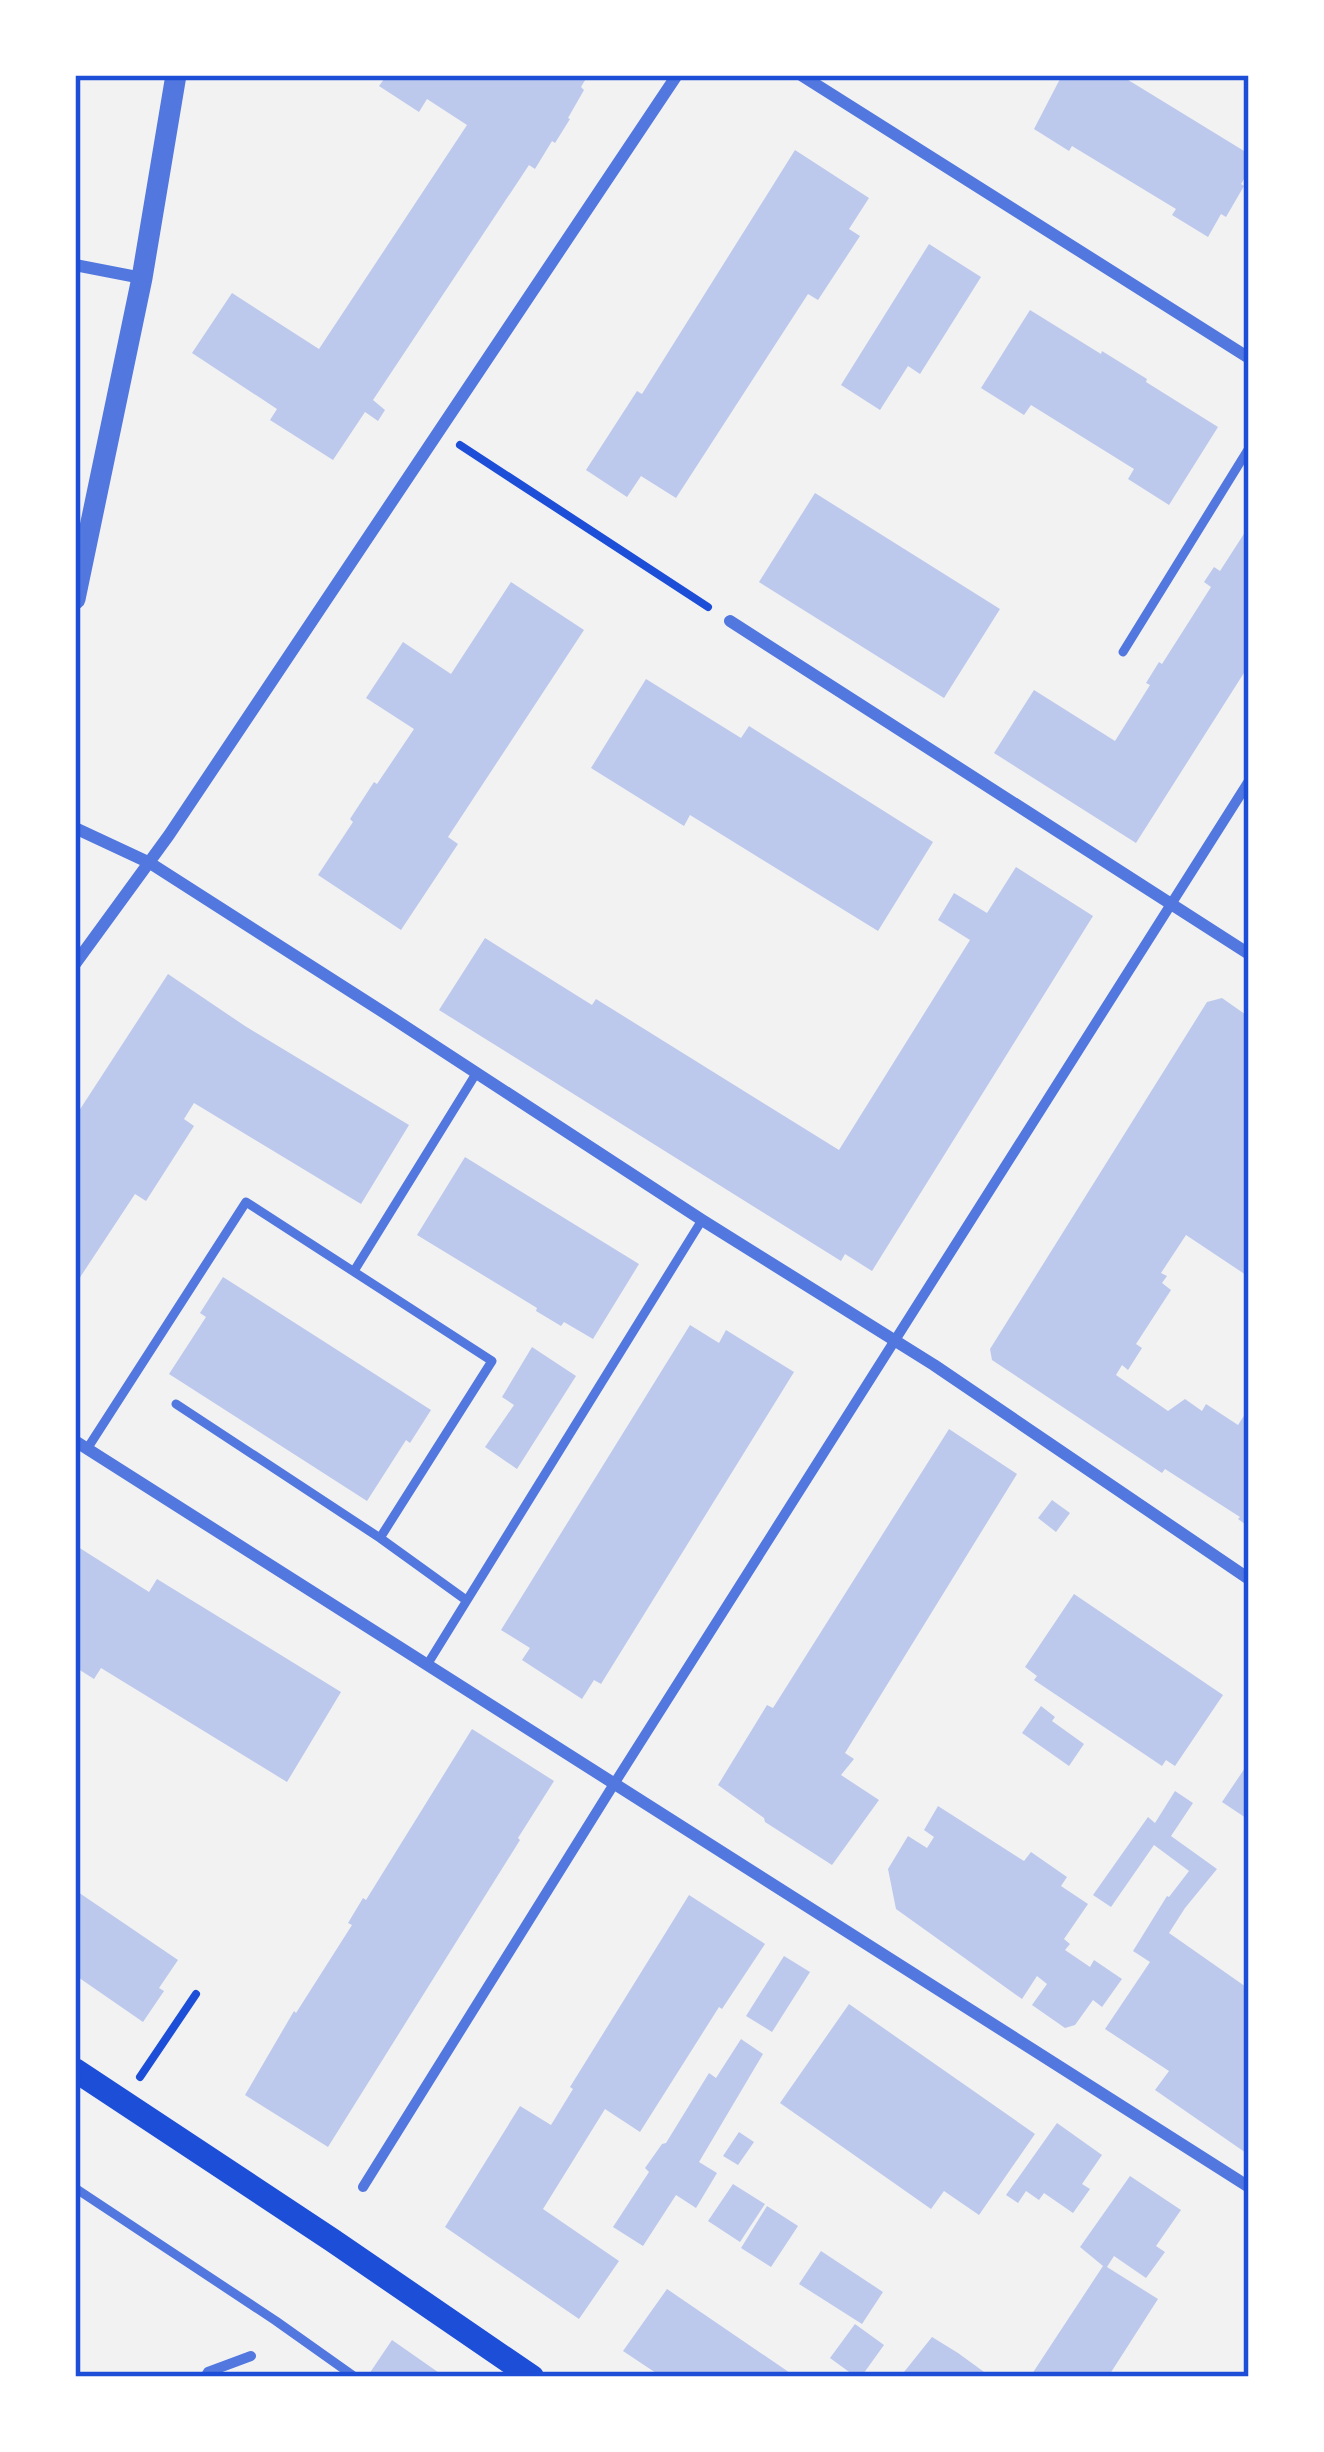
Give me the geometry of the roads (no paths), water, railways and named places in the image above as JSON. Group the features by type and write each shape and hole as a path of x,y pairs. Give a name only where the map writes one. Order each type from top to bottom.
{"main road":[{"path":"75,2070 532,2377"}],"street":[{"path":"75,599 142,278 176,75"},
{"path":"75,964 150,863 677,75"},
{"path":"800,75 1249,358"},
{"path":"75,265 142,278"},
{"path":"730,621 1249,954"},
{"path":"362,2187 1249,782"},
{"path":"75,828 150,863 896,1340 1249,1579"},
{"path":"81,1445 1249,2187"},
{"path":"203,2375 251,2356"}],"lane":[{"path":"1123,652 1249,448"},
{"path":"354,1271 477,1072"},
{"path":"81,1445 246,1202 491,1360 380,1538"},
{"path":"427,1664 702,1220"},
{"path":"176,1404 466,1600"},
{"path":"75,2188 356,2377"}]}
